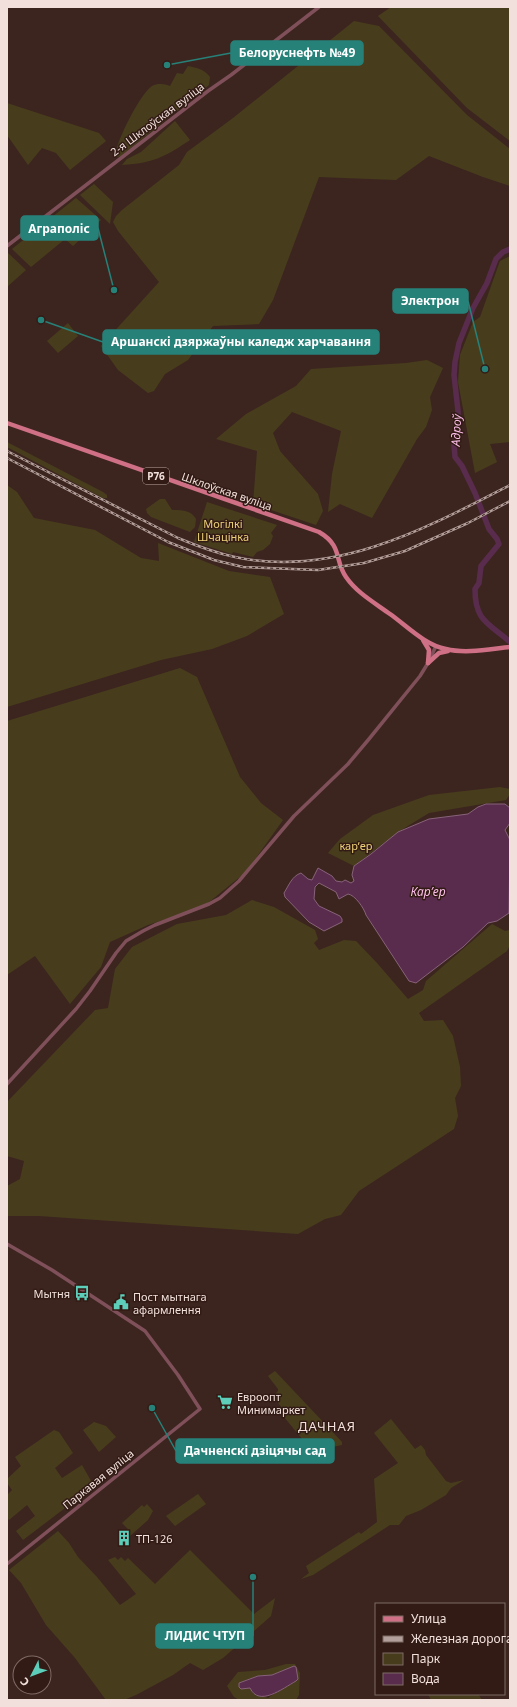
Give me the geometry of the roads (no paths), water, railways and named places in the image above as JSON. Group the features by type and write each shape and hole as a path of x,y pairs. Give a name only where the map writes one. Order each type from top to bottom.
{"main road":[{"name":"Шклоўская вуліца","path":"7,424 306,527 323,535 334,546 339,558 342,572 358,591 420,636"},
{"name":"Р76","path":"420,636 438,647 456,651 510,647"},
{"path":"420,636 429,650 430,662"},
{"path":"430,662 441,652 456,651"}],"street":[{"name":"2-я Шклоўская вуліца","path":"7,246 319,7"},
{"path":"7,1084 76,1009 116,953 126,942 155,925 209,904 220,898 239,881 294,816 356,756 413,685 430,662 438,647"},
{"name":"Паркавая вуліца","path":"7,1244 52,1270 145,1331 178,1375 200,1409 7,1564"}],"water":[{"name":"Карʼер","path":"486,804 505,804 510,808 510,823 505,830 510,840 509,913 497,921 488,923 463,947 416,983 409,981 361,906 351,895 348,894 339,899 336,892 319,883 315,887 314,899 319,906 340,916 342,919 342,922 324,931 309,922 285,897 284,893 291,881 298,874 301,873 308,879 312,880 318,868 332,876 336,881 342,882 345,880 351,883 354,881 352,875 354,866 398,832 429,819 468,814 478,807"},
{"path":"294,1666 296,1667 298,1679 271,1695 259,1696 250,1688 241,1689 239,1687 239,1683 258,1676 272,1675"}],"waterway":[{"name":"Адроў","path":"510,249 503,252 496,259 487,283 473,308 459,343 454,375 458,411 458,423 454,445 455,457 462,466 475,493 489,529 499,544 481,566 479,583 475,589 476,600 478,609 485,621 510,642"}],"railway":[{"path":"7,451 178,538 206,549 235,557 272,562 308,561 344,555 378,545 412,533 510,485"},
{"path":"7,458 168,542 214,560 243,567 318,570 364,563 405,551 468,523 510,501"}],"place":[{"name":"Белоруснефть №49","path":"167,65"},
{"name":"Аграполіс","path":"114,290"},
{"name":"Аршанскі дзяржаўны каледж харчавання","path":"41,320"},
{"name":"Электрон","path":"485,369"},
{"name":"Мытня","path":"82,1293"},
{"name":"Пост мытнага афармлення","path":"121,1302"},
{"name":"Евроопт Минимаркет","path":"225,1402"},
{"name":"Дачненскі дзіцячы сад","path":"152,1408"},
{"name":"ТП-126","path":"124,1538"},
{"name":"ЛИДИС ЧТУП","path":"253,1577"}],"district":[{"name":"ДАЧНАЯ","path":"327,1426"}],"park label":[{"name":"Могілкі Шчацінка","path":"223,529"},
{"name":"карʼер","path":"356,845"}]}
